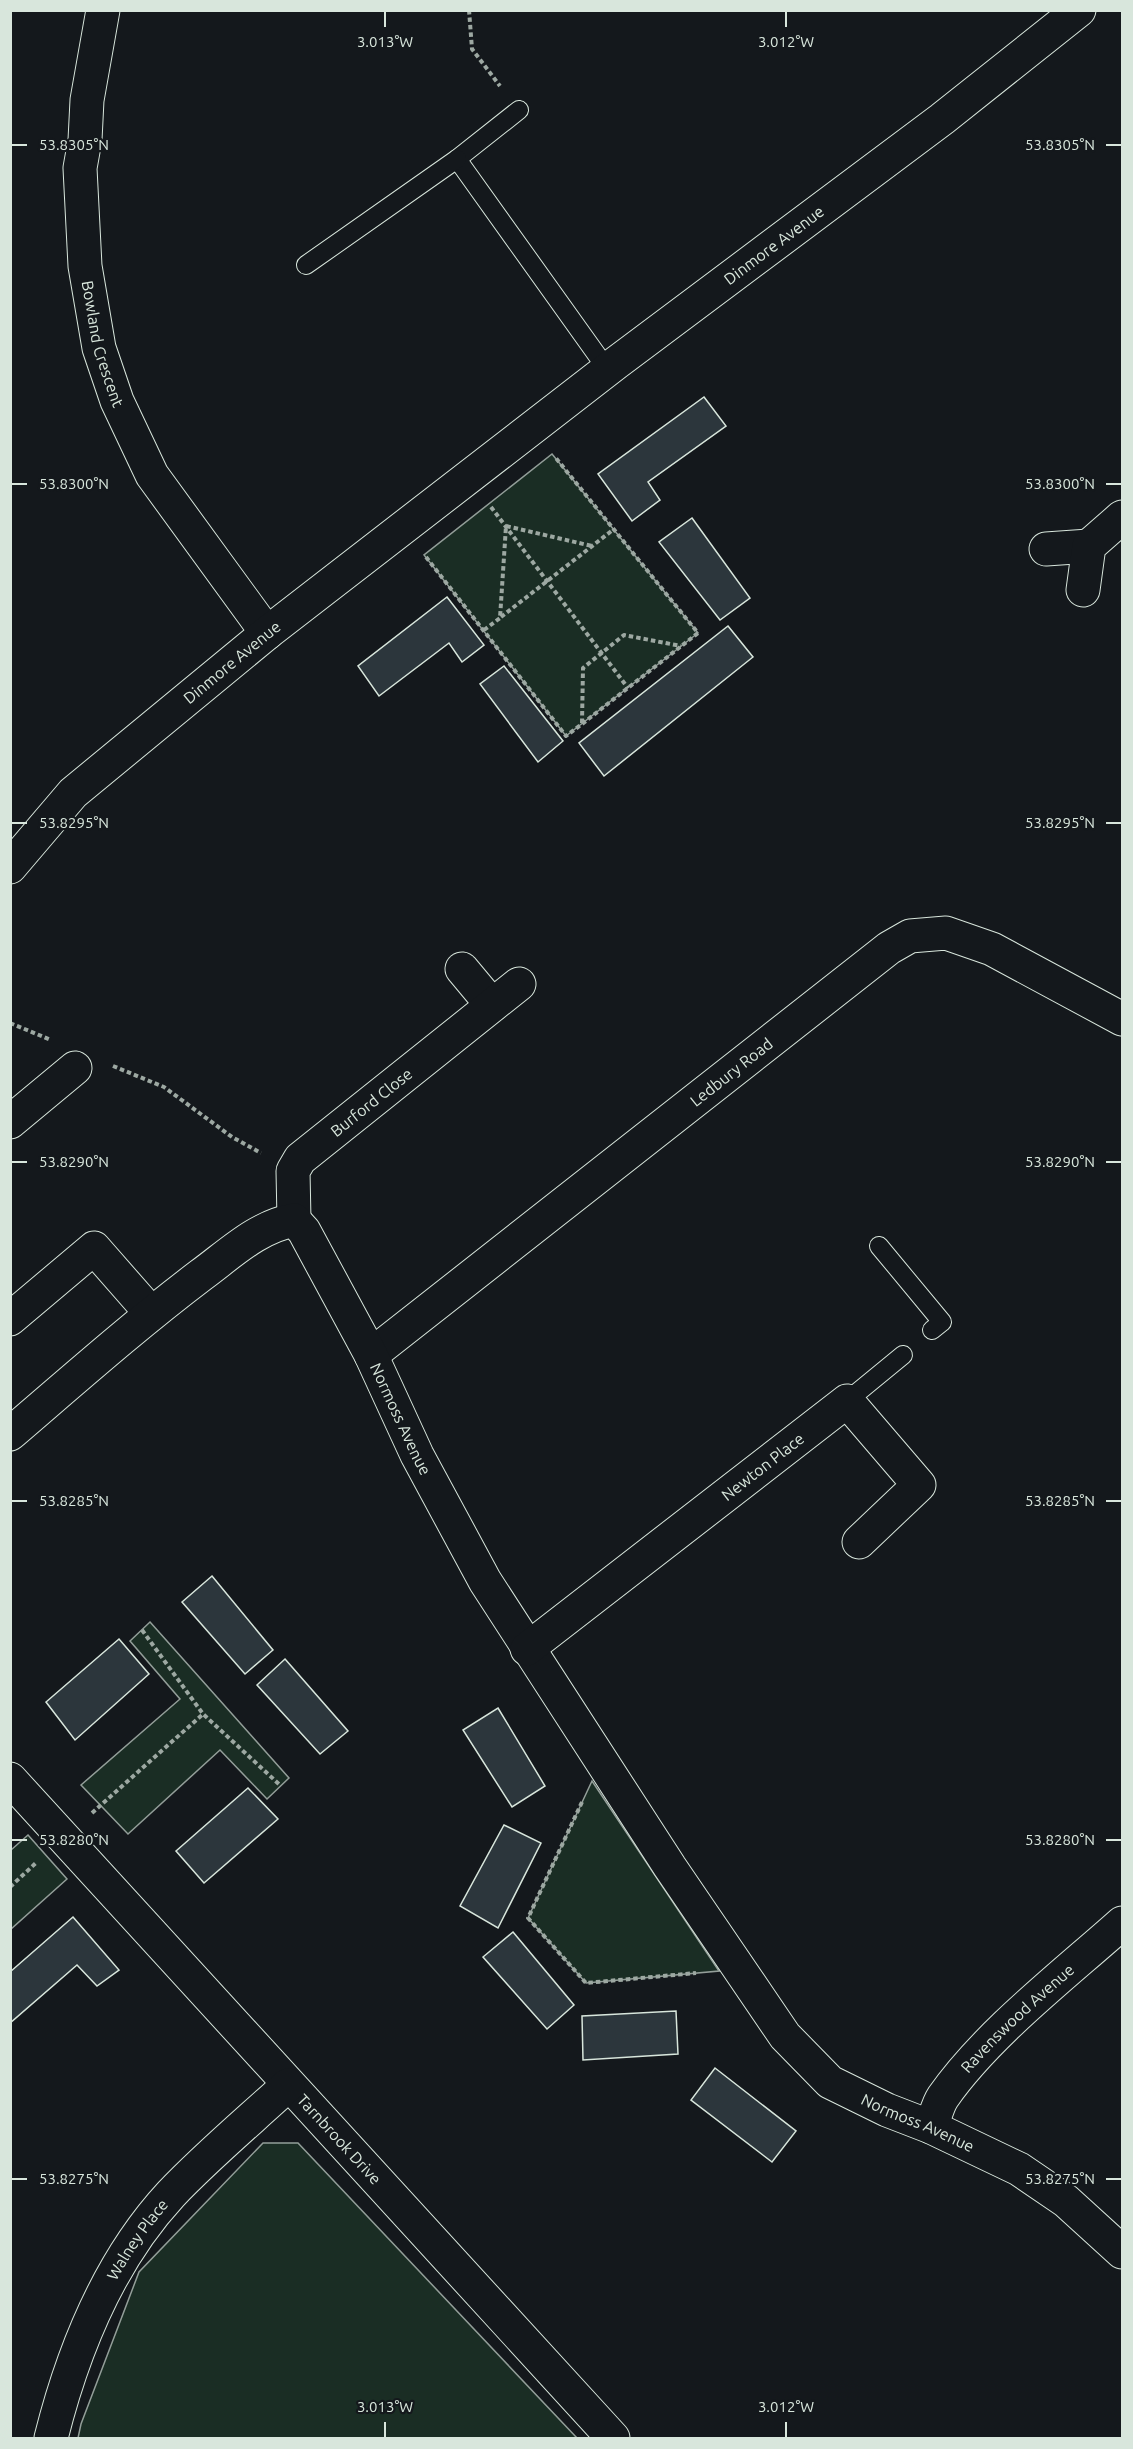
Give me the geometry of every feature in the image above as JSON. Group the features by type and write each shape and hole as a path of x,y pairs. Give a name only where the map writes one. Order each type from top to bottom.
{"street":[{"name":"Bowland Crescent","path":"103,10 87,100 85,140 80,168 85,266 99,348 117,401 152,475 267,633"},
{"name":"Dinmore Avenue","path":"10,867 73,793 267,633 607,369 942,119 1079,10"},
{"path":"1046,549 1089,546 1122,517"},
{"path":"1083,590 1089,546"},
{"name":"Ledbury Road","path":"370,1354 889,948 910,936 946,933 992,949 1122,1019"},
{"path":"462,969 492,1005"},
{"name":"Burford Close","path":"293,1171 300,1159 519,984"},
{"path":"10,1122 67,1056"},
{"path":"10,1434 151,1312 272,1224 294,1220 293,1171"},
{"name":"Normoss Avenue","path":"294,1220 304,1231 370,1354 417,1455 485,1581 526,1649 738,1970 785,2036 830,2082 1019,2169 1066,2201 1122,2252"},
{"path":"10,1319 94,1248 151,1312"},
{"path":"847,1401 919,1485 859,1542"},
{"name":"Newton Place","path":"526,1649 847,1401"},
{"name":"Tarnbrook Drive","path":"10,1779 613,2439"},
{"name":"Ravenswood Avenue","path":"931,2127 942,2099 969,2066 1020,2013 1122,1923"},
{"name":"Walney Place","path":"51,2439 63,2392 99,2300 116,2268 171,2194 288,2085"}],"lane":[{"path":"306,265 457,159 519,110"},
{"path":"457,159 607,369"},
{"path":"879,1246 942,1322 932,1330"},
{"path":"847,1401 903,1354"}],"path":[{"path":"469,10 472,50 519,110"},
{"path":"403,527 566,736 582,724 698,633 531,428"},
{"path":"469,477 628,688"},
{"path":"506,526 591,546"},
{"path":"501,618 506,526"},
{"path":"484,630 614,529"},
{"path":"582,724 584,668 624,635 681,646"},
{"path":"10,1023 67,1056"},
{"path":"111,1065 164,1087 232,1137 293,1171"},
{"path":"141,1630 203,1714 281,1786"},
{"path":"64,1838 203,1714"},
{"path":"601,1761 528,1918 586,1983 738,1970"}],"green space":[{"path":"552,454 698,633 566,736 424,555"},
{"path":"150,1622 289,1778 267,1799 220,1750 128,1834 81,1785 180,1699 130,1641"},
{"path":"592,1781 719,1971 586,1983 528,1918"},
{"path":"28,1835 67,1879 11,1929 11,1850"},
{"path":"263,2143 298,2143 577,2438 78,2438 81,2424 139,2272"}],"building":[{"path":"704,397 726,426 648,482 660,500 632,521 598,474"},
{"path":"692,518 750,598 720,620 659,542"},
{"path":"447,597 484,645 462,662 449,643 379,696 358,666"},
{"path":"728,626 753,657 604,776 579,743"},
{"path":"504,666 563,741 538,762 480,684"},
{"path":"212,1576 273,1650 245,1674 182,1602"},
{"path":"119,1639 149,1674 75,1740 46,1702"},
{"path":"285,1659 348,1731 320,1754 257,1685"},
{"path":"498,1708 545,1786 512,1807 463,1730"},
{"path":"248,1788 278,1819 204,1883 176,1851"},
{"path":"504,1825 541,1843 498,1928 460,1906"},
{"path":"73,1917 119,1970 97,1986 77,1965 10,2023 10,1972"},
{"path":"513,1932 574,2005 547,2029 483,1957"},
{"path":"676,2011 678,2054 583,2060 582,2016"},
{"path":"715,2068 796,2131 772,2162 691,2100"}]}
